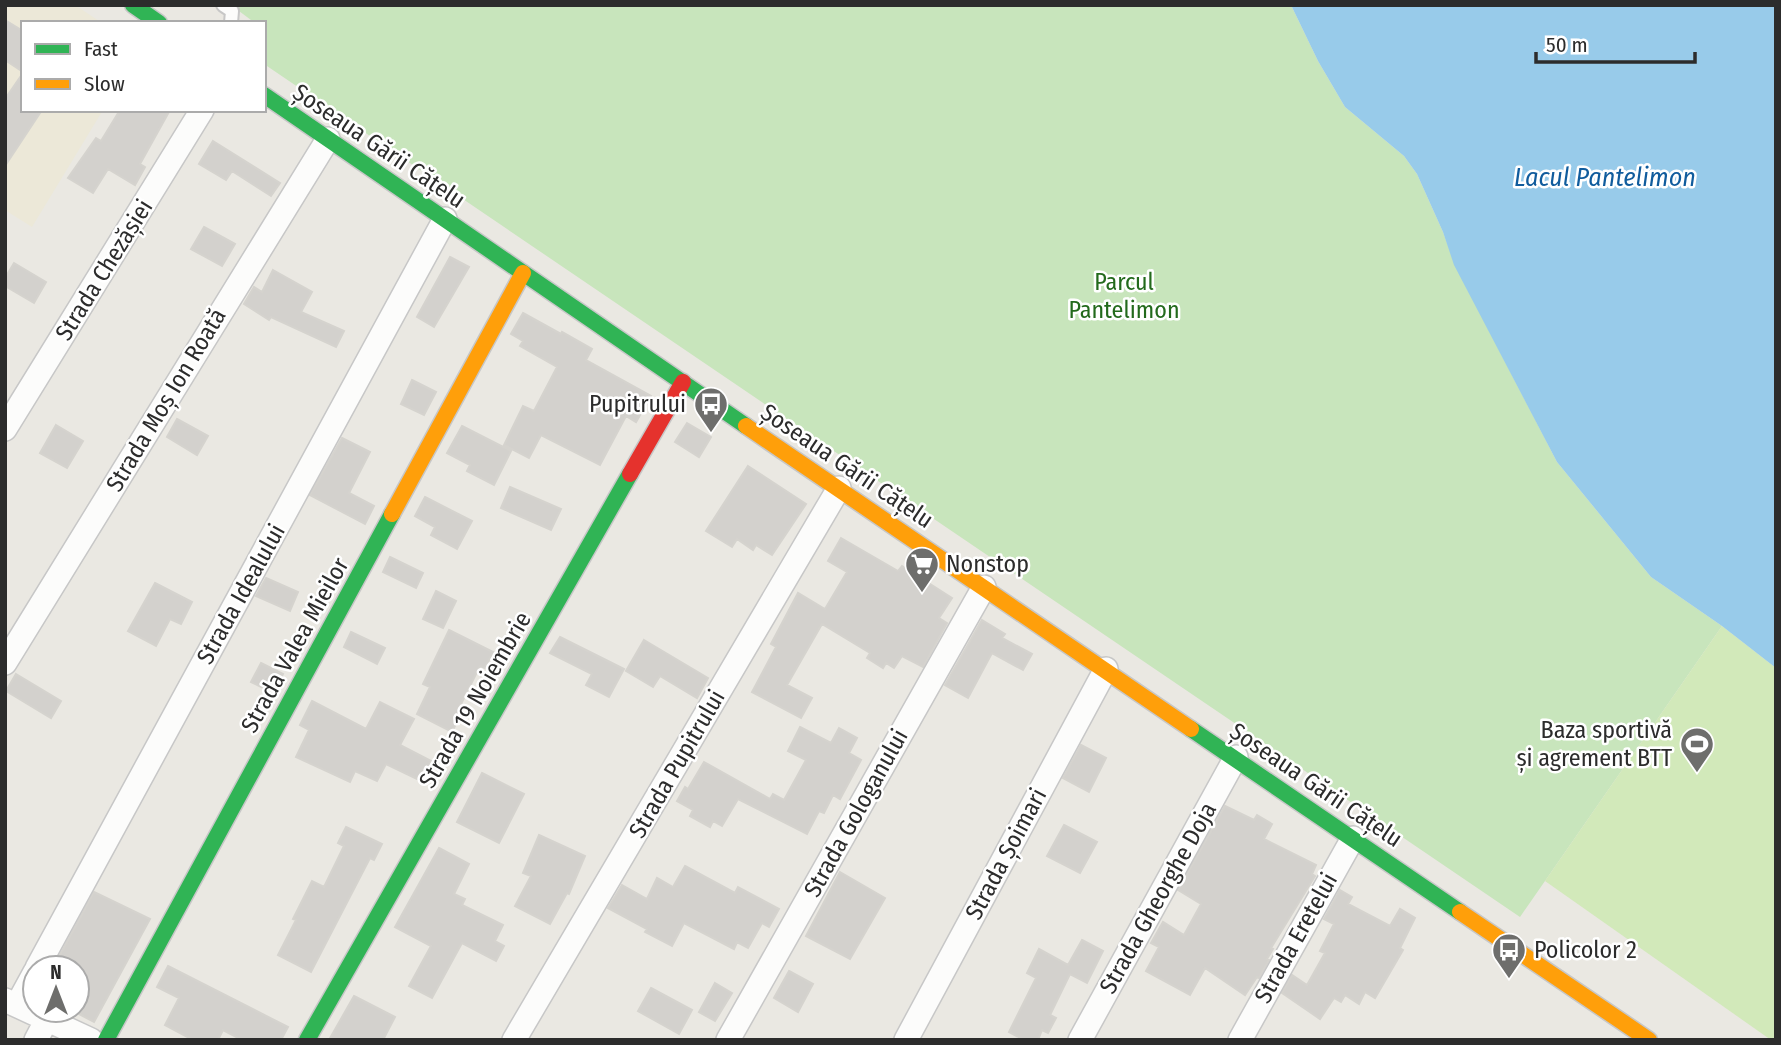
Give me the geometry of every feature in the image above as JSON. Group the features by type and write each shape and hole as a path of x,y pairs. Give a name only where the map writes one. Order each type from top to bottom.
{"main road":[{"path":"133,5 156,21"},
{"name":"Șoseaua Gării Cățelu","path":"266,96 1649,1040"},
{"name":"Strada Valea Mieilor","path":"106,1040 523,273"},
{"name":"Strada 19 Noiembrie","path":"307,1040 683,383"}],"street":[{"name":"Strada Chezășiei","path":"5,429 201,112"},
{"name":"Strada Moș Ion Roată","path":"5,663 328,139"},
{"name":"Strada Idealului","path":"45,954 445,219"},
{"name":"Strada Pupitrului","path":"514,1040 839,488"},
{"name":"Strada Gologanului","path":"728,1040 984,587"},
{"name":"Strada Șoimari","path":"906,1040 1107,669"},
{"name":"Strada Gheorghe Doja","path":"1080,1040 1236,757"},
{"name":"Strada Eretelui","path":"1240,1040 1353,838"},
{"path":"36,1040 44,1024"},
{"path":"57,1024 91,1040"}],"lane":[{"path":"223,5 232,11 231,21"}],"shaded area":[{"path":"5,5 75,5 99,21 21,21 21,112 102,112 32,227 5,210"}],"green space":[{"name":"Parcul Pantelimon","path":"231,5 1291,5 1318,61 1345,107 1404,156 1417,174 1455,265 1557,462 1651,577 1722,626 1520,917 266,65 266,21 252,21"},
{"name":"Baza sportivă și agrement BTT","path":"1722,626 1776,668 1776,1040 1771,1040 1545,881"}],"water":[{"name":"Lacul Pantelimon","path":"1291,5 1776,5 1776,668 1722,626 1651,577 1557,462 1454,265 1443,232 1417,174 1404,156 1345,107 1318,61"}],"building":[{"path":"5,20 21,30 21,71 5,60"},
{"path":"21,76 21,112 41,112 5,166 5,99"},
{"path":"119,112 169,112 140,164 145,167 135,185 108,169 93,193 68,178 96,138 101,141"},
{"path":"213,141 280,183 271,196 232,171 226,180 199,164"},
{"path":"204,227 235,244 222,266 191,249"},
{"path":"450,257 469,267 434,327 417,317"},
{"path":"14,263 46,282 34,303 5,286 5,278"},
{"path":"273,270 312,292 301,312 344,331 336,347 271,317 269,320 244,304 254,287 262,292"},
{"path":"523,313 592,349 586,360 651,396 636,422 626,416 600,465 541,435 529,458 504,445 523,406 534,411 557,367 520,346 523,341 511,334"},
{"path":"412,380 436,392 424,415 401,404"},
{"path":"177,419 208,436 197,455 167,437"},
{"path":"687,423 711,437 699,457 675,442"},
{"path":"56,425 83,441 67,468 40,453"},
{"path":"462,426 511,451 494,485 467,471 470,465 447,453"},
{"path":"342,438 370,452 349,493 374,506 365,524 310,495"},
{"path":"748,466 806,504 772,555 756,545 753,550 737,539 732,547 706,531"},
{"path":"510,487 561,509 551,530 501,508"},
{"path":"425,497 472,521 457,549 431,535 435,527 415,516"},
{"path":"841,538 898,571 902,566 952,598 939,618 947,623 923,667 902,656 894,668 886,663 883,668 867,658 870,653 822,624 787,685 812,698 801,718 752,692 776,647 771,644 798,593 825,609 847,572 828,561"},
{"path":"390,557 423,573 416,588 383,572"},
{"path":"266,578 298,592 290,611 256,596"},
{"path":"155,583 192,602 181,624 170,619 156,646 128,631"},
{"path":"436,591 456,601 443,628 423,619"},
{"path":"982,620 1005,634 1002,638 1032,654 1023,670 992,653 968,698 945,685"},
{"path":"449,630 493,652 485,668 480,666 460,706 464,708 452,732 417,714 430,687 423,684"},
{"path":"351,632 385,648 377,664 344,647"},
{"path":"560,637 624,669 609,697 586,685 592,674 550,653"},
{"path":"644,640 708,678 697,698 660,676 653,687 626,671"},
{"path":"261,663 283,674 273,693 251,682"},
{"path":"16,674 61,701 51,718 6,691"},
{"path":"312,701 366,729 380,702 414,719 400,745 431,761 421,781 386,764 377,781 355,771 350,782 296,757 309,730 300,725"},
{"path":"800,727 831,743 839,728 857,738 849,753 861,760 840,799 833,795 824,813 819,811 807,834 738,799 722,826 713,821 710,827 690,816 693,810 677,801 685,787 688,789 704,762 770,799 773,794 784,800 806,760 788,751"},
{"path":"1081,745 1106,758 1089,792 1063,778"},
{"path":"482,773 524,794 499,843 457,822"},
{"path":"1225,806 1254,820 1257,815 1272,824 1264,839 1316,865 1312,874 1315,876 1271,948 1273,949 1267,959 1269,960 1259,978 1257,977 1245,995 1205,968 1190,995 1146,971 1159,947 1151,943 1163,922 1184,935 1201,904 1178,890"},
{"path":"1064,825 1097,842 1080,873 1047,856"},
{"path":"346,827 382,844 374,860 370,858 311,972 278,955 312,881 324,887 344,846 338,843"},
{"path":"539,835 585,856 569,894 567,893 550,924 515,906 531,876 523,873"},
{"path":"439,848 469,864 454,894 465,899 462,905 503,925 495,941 504,946 496,961 462,943 432,998 409,986 431,946 395,927"},
{"path":"685,866 735,893 738,887 779,909 769,927 762,923 748,948 737,942 734,949 684,923 672,946 608,908 622,885 647,899 657,878 673,887"},
{"path":"840,872 885,898 850,959 806,936"},
{"path":"1340,890 1352,897 1348,904 1390,926 1400,909 1415,918 1400,948 1403,950 1375,998 1365,992 1359,1004 1345,995 1341,1002 1334,998 1320,1019 1282,993 1292,975 1307,985 1325,953 1320,951 1334,924 1324,919"},
{"path":"94,892 150,919 94,1022 91,1020 91,954 61,954"},
{"path":"1082,940 1103,951 1087,983 1070,974 1050,1015 1056,1018 1048,1033 1042,1030 1038,1040 1024,1040 1009,1032 1036,978 1027,973 1039,949 1068,965"},
{"path":"168,966 288,1027 281,1040 242,1040 223,1030 218,1040 193,1040 165,1025 179,998 157,987"},
{"path":"789,971 813,984 798,1012 774,998"},
{"path":"715,983 732,993 715,1021 699,1012"},
{"path":"651,988 692,1010 679,1034 638,1011"},
{"path":"354,996 395,1017 383,1040 329,1040"}],"traffic: fast":[{"path":"133,5 156,21"},
{"path":"266,96 746,426"},
{"path":"307,1040 630,474"},
{"path":"106,1040 392,514"},
{"path":"1191,729 1460,912"}],"traffic: slow":[{"path":"392,514 523,273"},
{"path":"746,426 1191,729"},
{"path":"1460,912 1649,1040"}],"traffic: jam":[{"path":"630,474 683,382"}],"place":[{"name":"Pupitrului","path":"711,434"},
{"name":"Nonstop","path":"922,594"},
{"name":"Baza sportivă și agrement BTT","path":"1697,774"},
{"name":"Policolor 2","path":"1509,980"}]}
